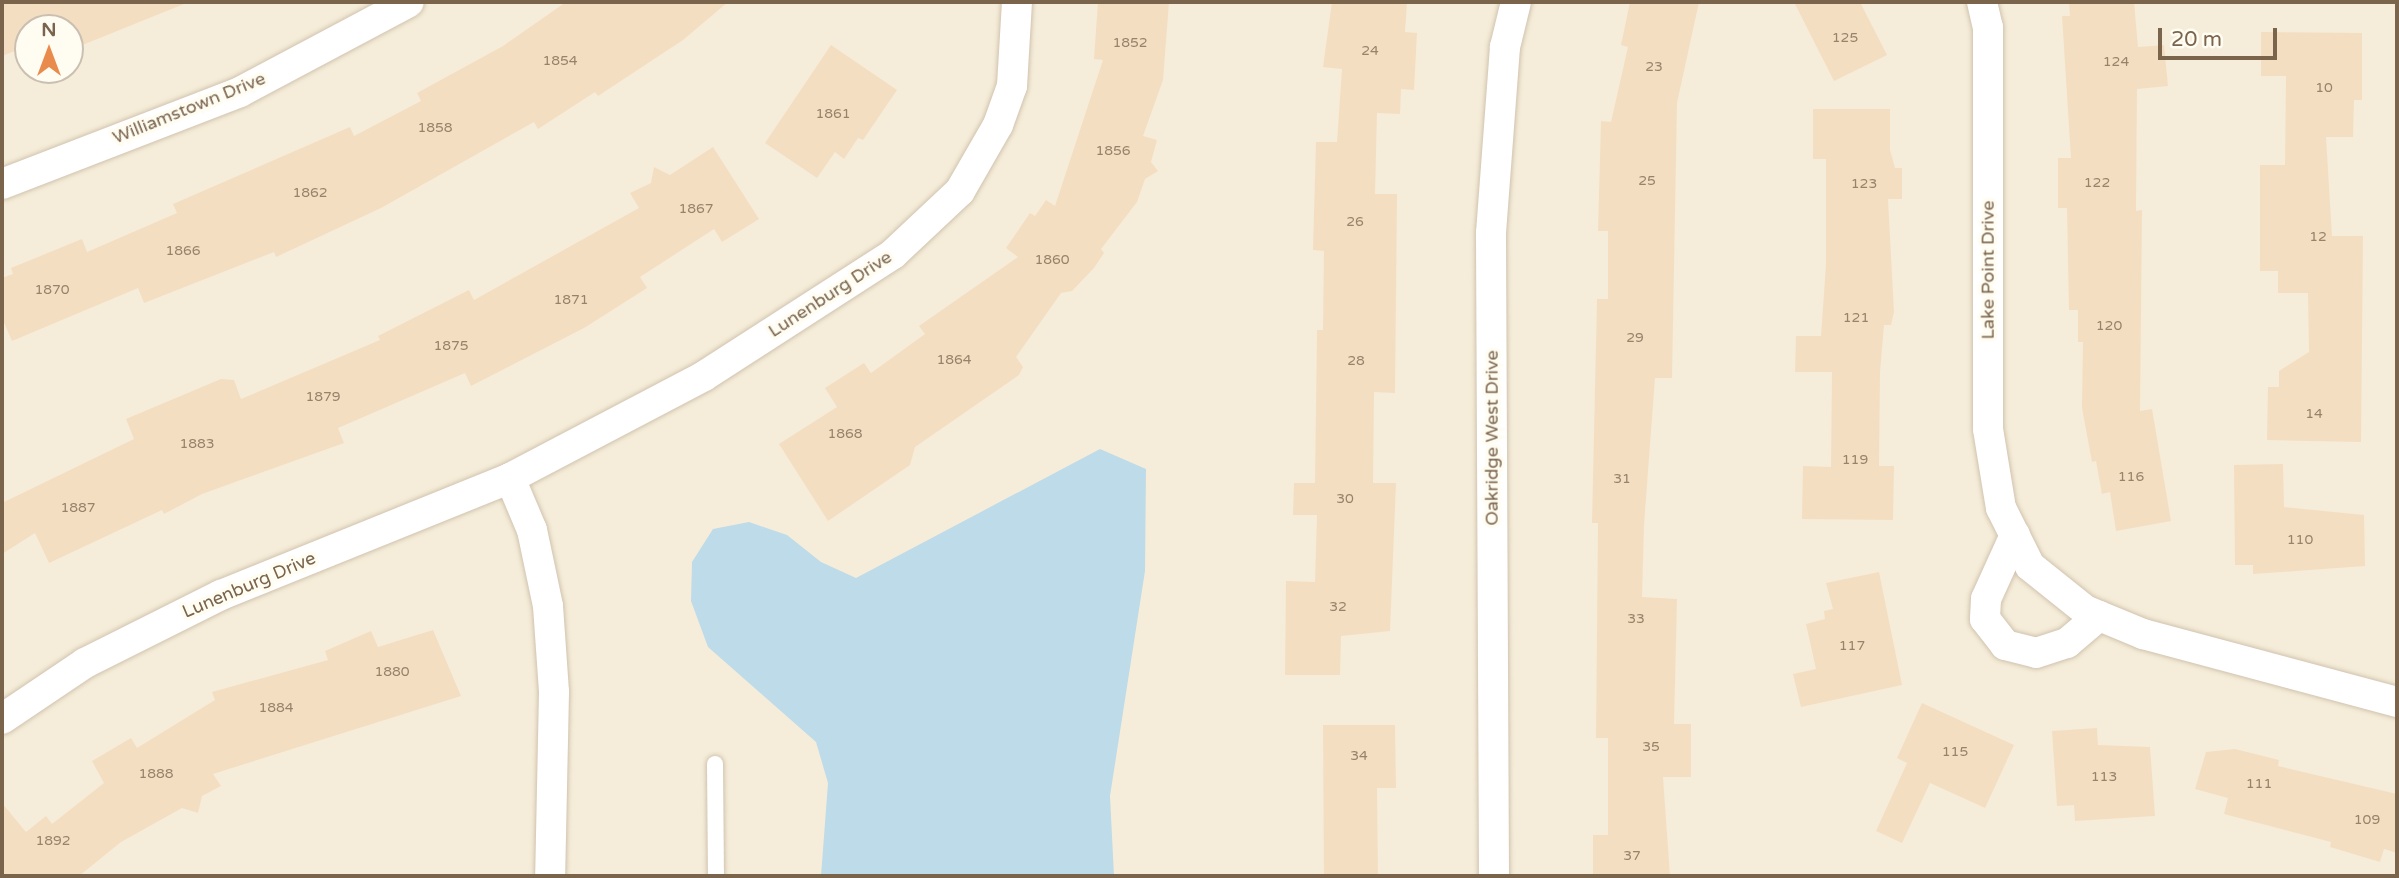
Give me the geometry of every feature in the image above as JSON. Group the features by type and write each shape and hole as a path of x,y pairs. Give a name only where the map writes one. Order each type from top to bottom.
{"street":[{"name":"Williamstown Drive","path":"2,184 240,92 409,2"},
{"name":"Lunenburg Drive","path":"2,719 85,663 220,595 510,478 704,376 894,254 960,191 998,125 1012,86 1017,2"},
{"name":"Oakridge West Drive","path":"1493,876 1491,233 1506,47 1516,2"},
{"name":"Lake Point Drive","path":"1982,2 1989,27 1989,429 2001,508 2030,566 2054,590 2099,616 2143,634 2397,702"},
{"path":"510,478 532,530 548,606 554,692 550,876"},
{"path":"2015,535 1986,599 1985,619 2005,645 2028,652 2067,643 2099,616"}],"lane":[{"path":"715,764 716,876"}],"shaded area":[{"path":"2,2 2397,2 2397,876 2,876"}],"water":[{"path":"1100,449 1146,469 1145,571 1110,796 1114,876 821,876 828,783 816,742 708,647 691,601 692,562 713,529 749,522 787,535 821,562 856,578"}],"building":[{"path":"2,2 189,2 84,44 84,14 14,14 14,51 2,56"},
{"path":"566,2 728,2 683,40 598,96 595,92 538,129 534,122 381,208 276,257 274,252 144,303 138,288 12,341 2,318 2,278 13,274 11,268 82,239 87,252 177,213 173,204 350,127 354,136 421,101 417,93 503,46"},
{"path":"1098,2 1169,2 1163,80 1143,136 1157,140 1151,162 1158,171 1145,179 1137,202 1101,249 1104,253 1094,268 1072,291 1061,293 1016,357 1023,367 1019,375 915,447 910,465 828,521 779,444 837,407 825,388 864,363 871,373 925,334 919,326 1018,257 1006,248 1030,213 1035,216 1046,200 1055,206 1103,60 1094,59"},
{"path":"1332,2 1407,2 1405,32 1417,33 1414,90 1401,89 1400,114 1377,113 1375,194 1397,194 1395,393 1374,392 1373,483 1396,483 1390,631 1341,636 1340,675 1285,675 1286,581 1315,582 1317,515 1293,515 1294,483 1315,483 1317,330 1323,330 1324,251 1313,250 1316,142 1337,142 1342,69 1323,67"},
{"path":"1630,2 1699,2 1677,103 1672,378 1655,378 1644,525 1642,597 1677,599 1674,724 1691,724 1691,777 1663,777 1670,876 1593,876 1593,835 1608,835 1608,738 1596,738 1598,523 1592,523 1597,299 1608,299 1608,231 1598,231 1601,121 1611,122 1628,47 1621,45"},
{"path":"1794,2 1860,2 1887,55 1834,81"},
{"path":"2069,2 2134,2 2138,47 2164,45 2168,86 2137,89 2136,211 2142,210 2140,411 2152,409 2171,521 2116,531 2110,492 2102,494 2096,461 2092,462 2082,408 2083,342 2078,342 2078,310 2069,310 2067,208 2058,208 2058,158 2071,158 2062,16 2070,16"},
{"path":"2261,32 2362,33 2362,100 2354,100 2353,137 2326,137 2332,236 2363,236 2361,442 2267,440 2268,387 2279,387 2279,371 2309,352 2308,293 2278,293 2278,271 2260,271 2260,165 2285,165 2286,76 2261,76"},
{"path":"831,45 897,90 863,140 858,138 844,159 835,152 817,178 765,143"},
{"path":"1813,109 1890,109 1890,150 1895,168 1902,168 1902,199 1888,199 1894,312 1891,325 1884,325 1880,372 1879,466 1894,466 1893,520 1802,519 1803,466 1831,467 1832,372 1795,372 1796,336 1821,336 1826,264 1826,159 1813,159"},
{"path":"713,147 759,219 722,242 714,229 640,277 647,288 584,328 471,386 465,373 338,428 344,443 202,494 164,514 162,510 49,563 35,533 2,554 2,503 134,439 126,419 221,379 234,380 241,399 380,340 378,336 469,290 474,300 639,208 630,193 651,183 654,167 670,175"},
{"path":"2283,464 2284,507 2364,515 2365,566 2253,574 2253,565 2235,565 2234,465"},
{"path":"1879,572 1902,685 1801,707 1793,674 1816,669 1806,624 1825,619 1824,611 1833,609 1826,583"},
{"path":"433,630 461,696 213,774 221,786 202,796 198,813 182,808 121,842 79,876 2,876 2,803 26,832 46,816 52,824 104,783 92,761 131,738 137,748 215,700 212,692 328,660 325,651 371,631 378,647"},
{"path":"1922,703 2014,745 1985,808 1930,783 1902,843 1876,831 1907,763 1897,758"},
{"path":"1323,725 1395,725 1396,788 1377,788 1378,876 1324,876"},
{"path":"2097,728 2098,745 2150,747 2155,816 2075,821 2074,805 2057,806 2052,731"},
{"path":"2235,749 2279,760 2278,766 2397,794 2397,853 2384,849 2380,862 2330,847 2331,842 2224,814 2228,798 2195,789 2206,752"}]}
